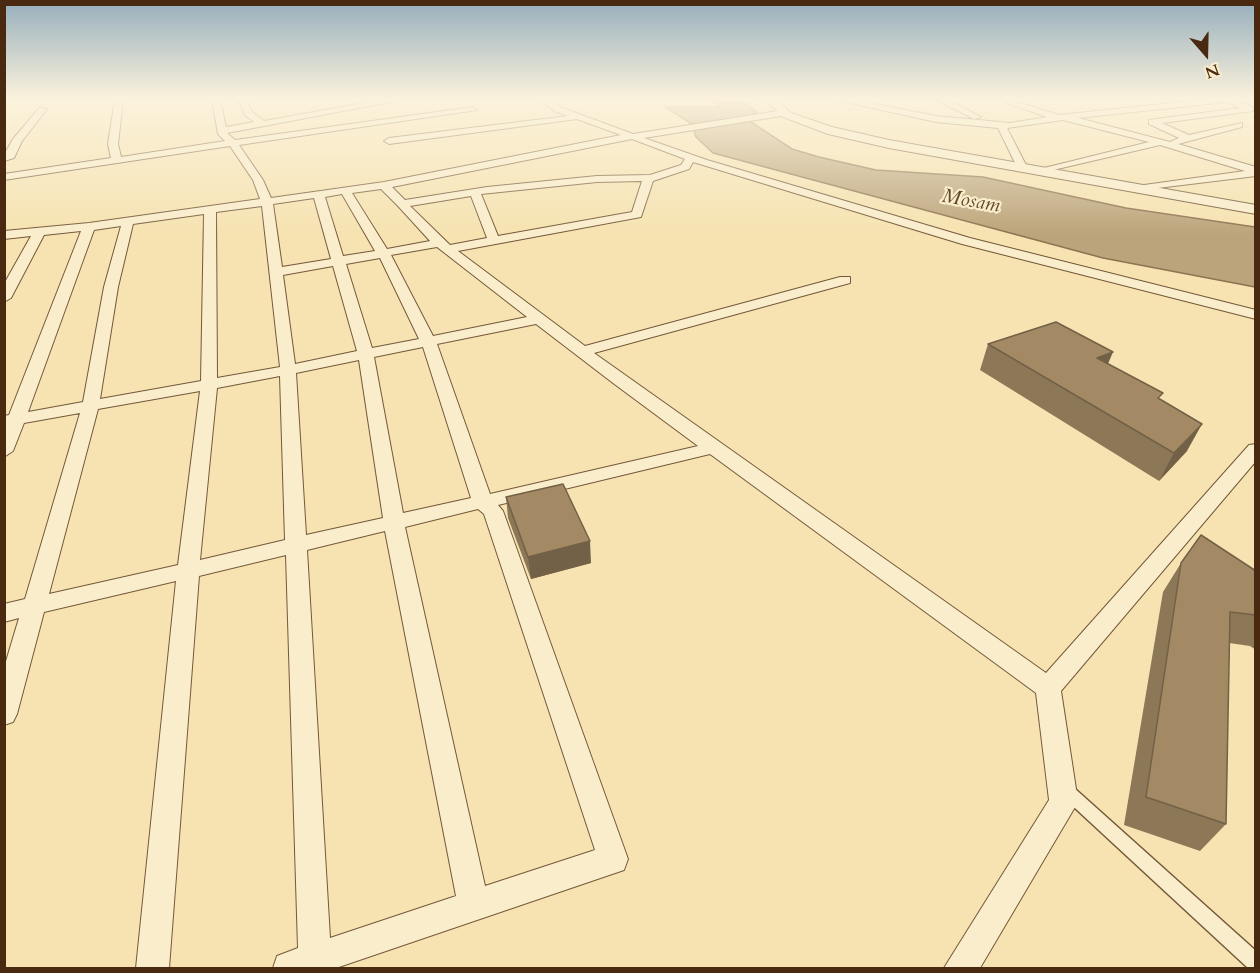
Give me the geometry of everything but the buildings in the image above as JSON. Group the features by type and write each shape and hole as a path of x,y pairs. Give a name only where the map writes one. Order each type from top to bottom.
{"street":[{"path":"4,158 10,156 15,144"},
{"path":"113,144 115,156"},
{"path":"5,174 176,144"},
{"path":"115,156 220,144"},
{"path":"234,144 258,180 267,202 278,272 288,370 297,545 302,964 613,859 493,512 483,503 429,343 384,254 345,191"},
{"path":"4,235 89,227 384,186 589,144"},
{"path":"658,144 691,158 966,241 1256,315"},
{"path":"900,144 1023,169 1256,210"},
{"path":"1008,144 1023,169"},
{"path":"1040,172 1157,144"},
{"path":"1168,144 1256,172"},
{"path":"402,204 475,192 597,179 651,178 685,167 691,158"},
{"path":"1137,189 1256,172"},
{"path":"278,272 384,254 494,241 637,215 651,178"},
{"path":"384,186 444,246 582,352 1047,688 1064,802 961,969"},
{"path":"475,192 494,241"},
{"path":"319,195 366,355 394,523 474,906"},
{"path":"152,969 188,571 209,384 210,210"},
{"path":"4,714 92,404 111,288 128,221"},
{"path":"4,451 11,420 89,227"},
{"path":"4,298 39,232"},
{"path":"582,352 845,280"},
{"path":"11,420 288,370 540,319"},
{"path":"4,613 714,448"},
{"path":"1047,688 1256,449"}],"lane":[{"path":"1062,786 1256,964"}],"water":[{"name":"Mosam","path":"704,144 785,144 792,149 819,157 876,170 983,177 1126,208 1255,227 1255,287 1103,258 713,153"}]}
